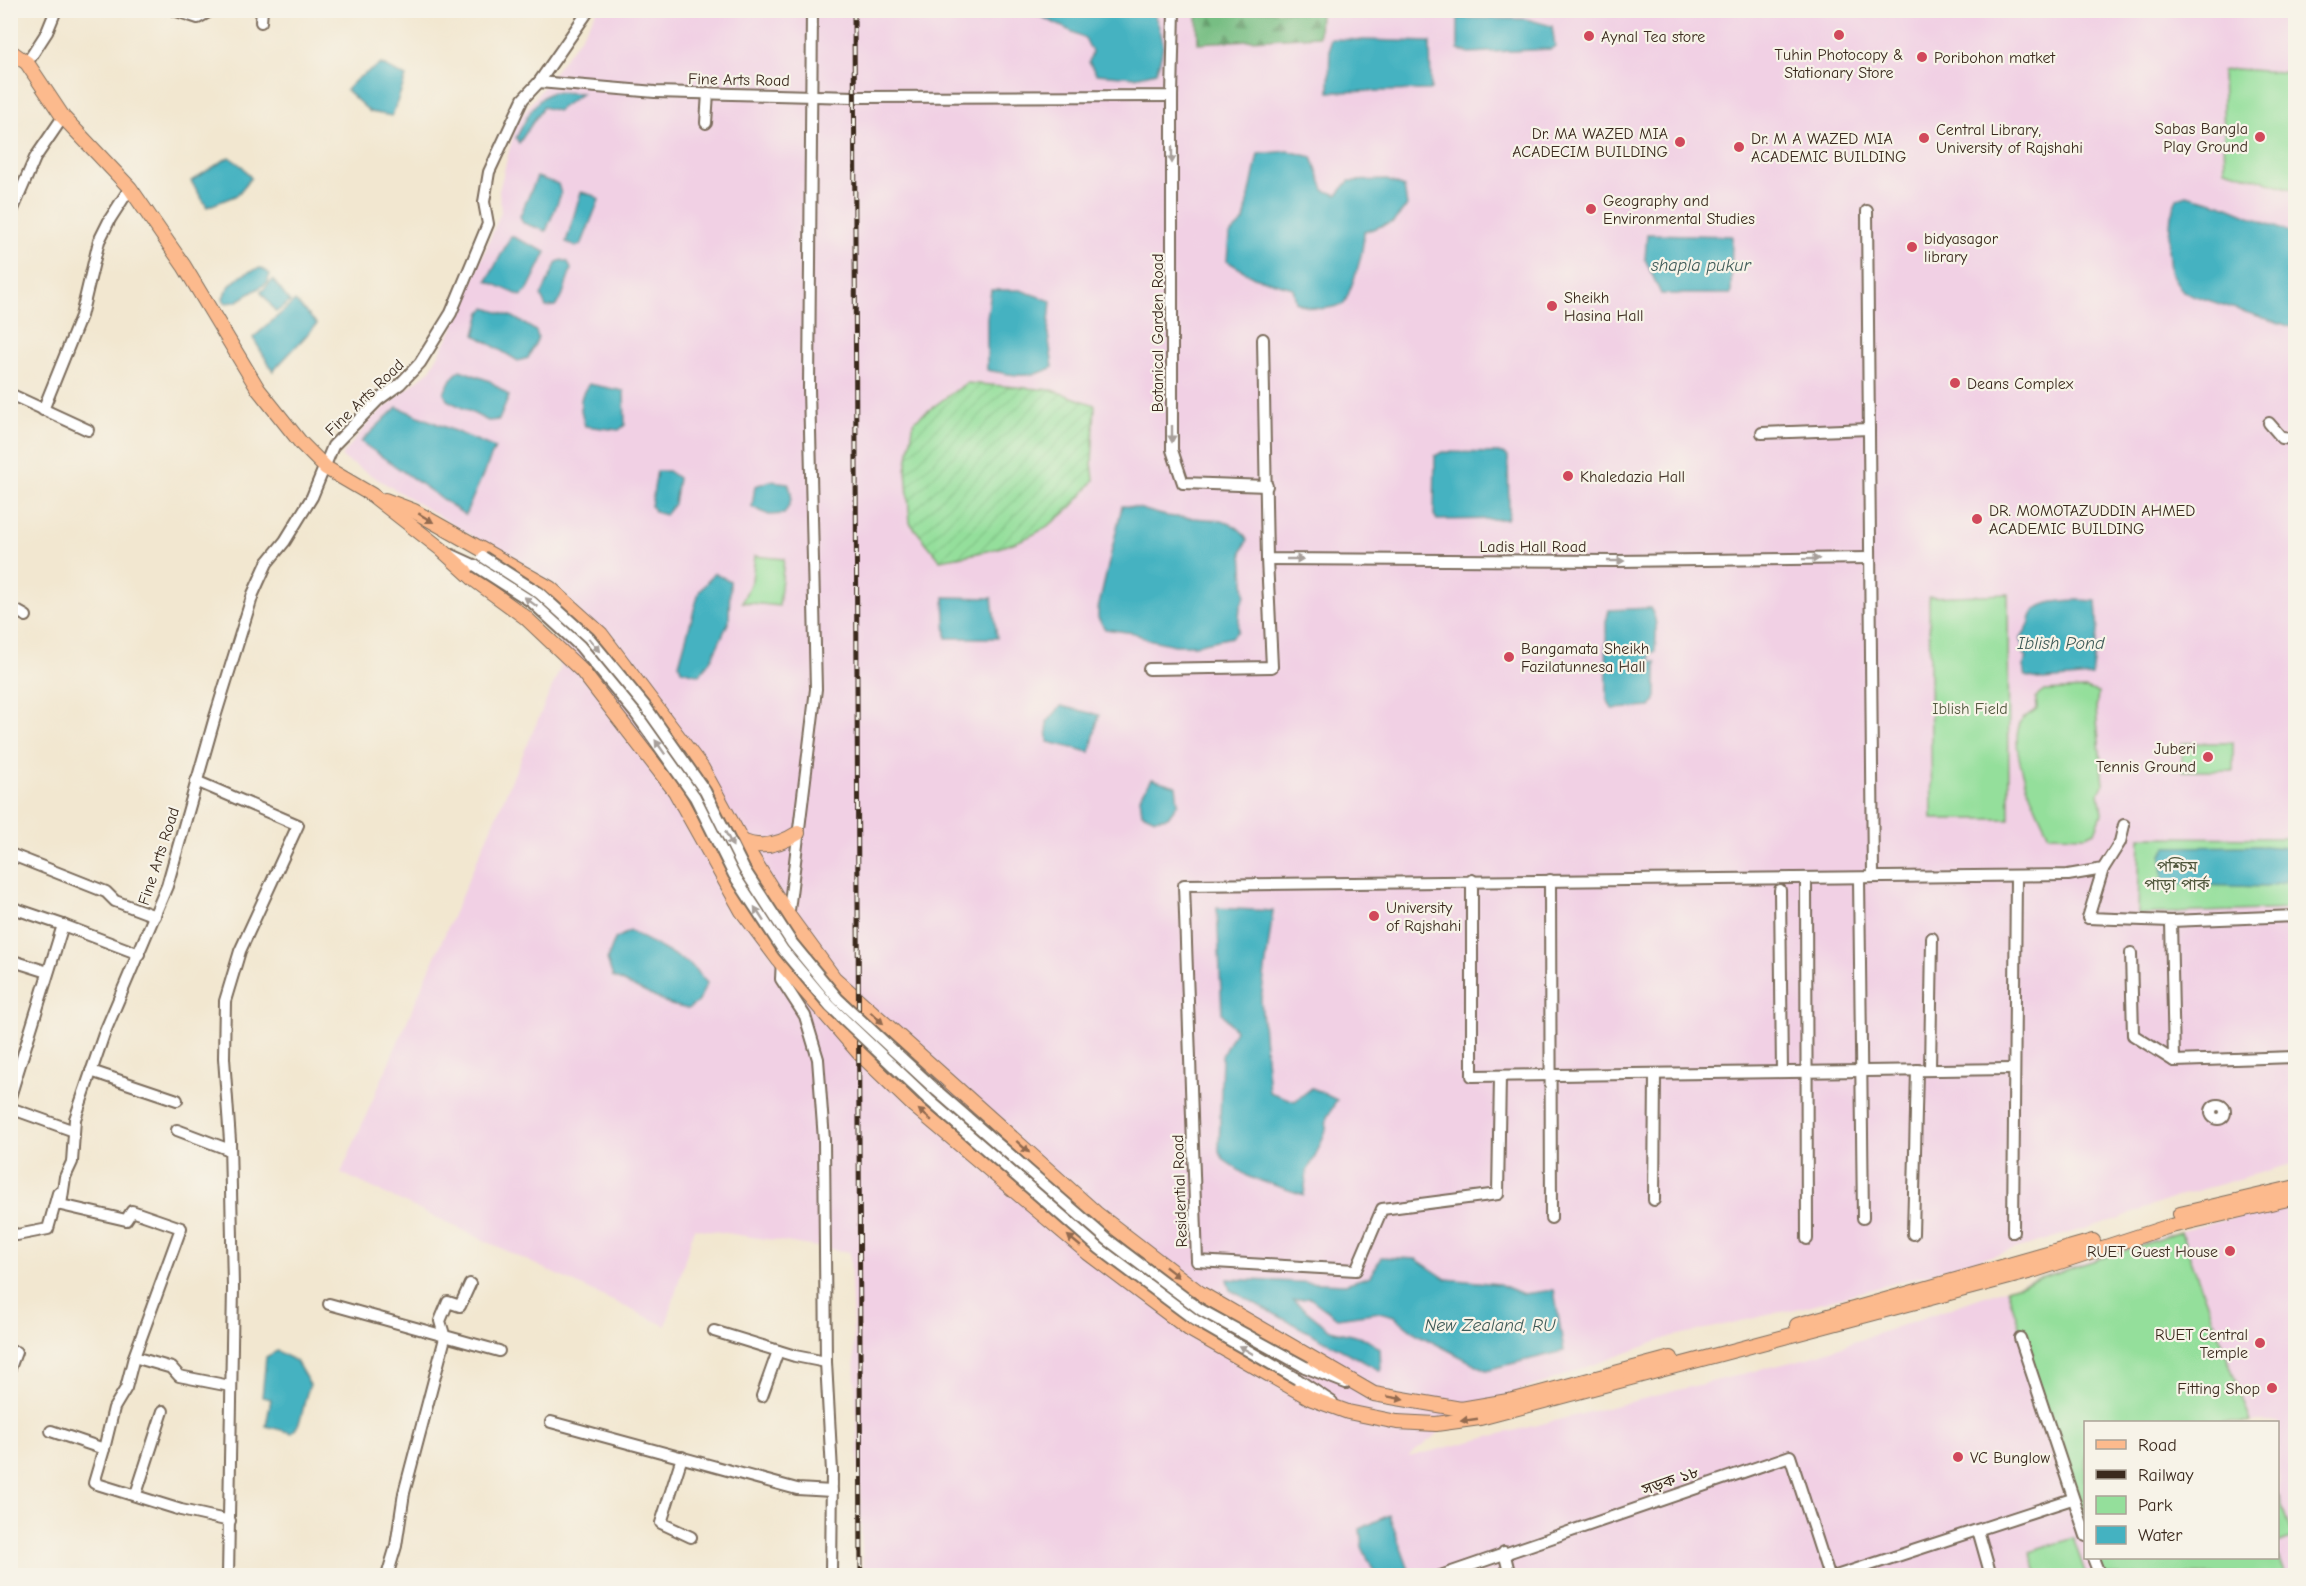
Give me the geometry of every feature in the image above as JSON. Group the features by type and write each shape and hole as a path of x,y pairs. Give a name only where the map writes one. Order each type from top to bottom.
{"main road":[{"path":"10,51 27,63 63,117 130,188 184,266 258,389 301,443 326,468 372,495 441,549 476,581 525,617 582,671 675,791 742,911 781,963 859,1053 914,1106 1088,1253 1189,1329 1312,1399 1348,1413 1397,1422 1436,1424 1480,1418 2021,1274 2166,1227 2295,1197"},
{"path":"372,495 414,511 550,588 601,634 702,768 742,841 788,915 834,978 858,1001 1096,1213 1200,1293 1374,1394 1461,1409 1514,1400 2054,1254 2164,1218 2295,1187"},
{"path":"742,841 751,845 764,846 783,843 798,833"}],"street":[{"path":"27,63 47,32 56,10"},
{"path":"174,10 198,18 212,10"},
{"path":"261,22 262,10"},
{"path":"539,82 590,10"},
{"path":"812,10 809,387 816,689 781,963 781,979 805,1016 818,1059 824,1140 826,1362 832,1491 831,1575"},
{"path":"1172,96 1174,10"},
{"name":"Fine Arts Road","path":"134,1357 182,1228 132,1210 126,1220 61,1205 65,1177 72,1162 75,1119 104,1034 167,886 196,781 253,594 267,563 285,541 312,497 326,468 333,446 378,400 400,384 420,363 452,313 488,224 484,202 489,172 523,99 539,82 655,92 1172,96"},
{"path":"705,123 708,93"},
{"name":"Botanical Garden Road","path":"1172,96 1172,450 1182,483 1267,486"},
{"path":"10,216 34,158 63,117"},
{"path":"43,410 81,316 99,241 130,188"},
{"path":"1867,211 1873,877"},
{"path":"1149,669 1272,667 1267,559 1263,339"},
{"path":"10,394 88,430"},
{"path":"2269,423 2282,438 2295,439"},
{"path":"1762,433 1869,429"},
{"path":"453,534 479,562 532,602 580,646 636,714 695,797 734,875 783,950 830,1006 929,1100 1100,1249 1195,1320 1297,1379 1348,1413"},
{"path":"441,549 479,562 539,592 580,630 645,706 705,791 744,869 792,944 838,999 937,1091 1108,1240 1201,1310 1305,1367 1374,1394"},
{"name":"Ladis Hall Road","path":"1267,559 1615,561 1870,558"},
{"path":"10,608 26,616"},
{"path":"196,781 298,825 240,951 225,1001 224,1058 230,1150 233,1287 228,1575"},
{"path":"2124,825 2120,842 2103,869 2088,918 2171,921 2295,916"},
{"path":"10,854 106,892 115,901 155,916"},
{"path":"2013,1069 1472,1076 1472,880 2068,876 2103,869"},
{"path":"2013,1232 2016,876"},
{"path":"1806,878 1807,1239"},
{"path":"1859,878 1863,1218"},
{"name":"Residential Road","path":"1472,880 1184,885 1197,1262 1356,1270 1382,1209 1498,1194 1500,1076"},
{"path":"1550,880 1551,1218"},
{"path":"1780,890 1782,1072"},
{"path":"10,907 139,954"},
{"path":"2171,921 2174,1061"},
{"path":"10,1097 63,925"},
{"path":"1930,1070 1932,938"},
{"path":"2131,953 2133,1035 2174,1061 2295,1057"},
{"path":"10,960 48,972"},
{"path":"1913,1234 1917,1070"},
{"path":"91,1071 177,1100"},
{"path":"1654,1200 1655,1074"},
{"path":"10,1108 74,1131"},
{"path":"177,1130 230,1150"},
{"path":"10,1232 17,1235 48,1229 73,1150"},
{"path":"387,1575 396,1546 404,1493 445,1338 440,1321 448,1302 460,1306 470,1284"},
{"path":"329,1304 499,1351"},
{"path":"714,1331 778,1351 826,1362"},
{"path":"2020,1338 2084,1533"},
{"path":"762,1396 778,1351"},
{"path":"10,1368 16,1352"},
{"path":"230,1386 179,1376 172,1368 134,1357 126,1388 114,1408 94,1483 136,1494 181,1510 230,1521"},
{"path":"136,1494 163,1411"},
{"path":"551,1422 797,1489 832,1491"},
{"path":"51,1431 104,1449"},
{"name":"সড়ক ১৮","path":"1440,1575 1790,1456 1829,1575"},
{"path":"682,1457 661,1523 691,1537"},
{"path":"1836,1575 2072,1499"},
{"path":"1978,1530 1990,1575"},
{"path":"1504,1552 1510,1575"},
{"path":"2094,1559 2100,1575"}],"shaded area":[{"name":"University of Rajshahi","path":"597,11 2295,11 2295,1163 2182,1195 2114,1220 1922,1276 1804,1307 1670,1337 1466,1411 1408,1457 1811,1357 2136,1243 2295,1201 2295,1575 863,1575 850,1252 694,1228 666,1326 341,1173 560,669 558,588 341,457 372,418 430,370 452,330 501,212 499,191 516,123 582,35"}],"green space":[{"path":"1197,11 1320,11 1319,36 1198,43"},
{"name":"Sabas Bangla Play Ground","path":"2235,69 2295,73 2295,190 2225,169 2222,71"},
{"path":"966,383 1052,390 1095,405 1092,463 1094,480 1062,515 1027,538 987,551 940,560 910,523 906,470 914,421"},
{"path":"755,556 784,559 779,606 742,602 752,580"},
{"name":"Iblish Field","path":"2008,594 2009,819 1932,819 1929,597"},
{"path":"2086,689 2098,693 2096,709 2103,785 2099,792 2102,814 2095,832 2086,836 2049,835 2025,778 2017,745 2018,731 2022,720 2037,709 2036,697 2044,691"},
{"name":"Juberi Tennis Ground","path":"2182,743 2233,743 2233,771 2182,771"},
{"name":"পশ্চিম পাড়া পার্ক","path":"2140,837 2295,838 2295,909 2138,914"},
{"path":"2181,1232 2251,1421 2084,1421 2084,1522 2007,1289"},
{"path":"2279,1497 2293,1538 2279,1544"},
{"path":"2073,1538 2086,1575 2038,1575 2030,1552"},
{"path":"2096,1559 2279,1559 2285,1575 2102,1575"}],"water":[{"path":"1030,11 1153,11 1163,41 1162,54 1156,72 1135,77 1096,74 1089,62 1092,52 1085,38"},
{"path":"1458,18 1526,19 1552,26 1555,46 1551,49 1469,53 1458,50"},
{"path":"1330,39 1430,42 1431,90 1329,92"},
{"path":"381,64 406,77 392,116 370,112 346,90 358,78"},
{"path":"552,92 582,93 557,111 543,107 519,143 516,138 531,111 540,100"},
{"path":"1288,151 1312,157 1324,190 1337,195 1349,181 1387,180 1404,187 1407,206 1393,222 1364,232 1357,269 1344,304 1319,309 1302,305 1296,302 1293,288 1254,277 1227,261 1229,235 1244,221 1258,154"},
{"path":"229,157 243,167 251,178 237,195 207,207 191,181"},
{"path":"537,177 558,184 561,194 546,231 523,223 520,216"},
{"path":"581,192 595,196 599,200 582,243 576,247 566,242"},
{"path":"2186,195 2221,204 2295,235 2295,328 2183,292 2170,272 2168,249 2171,215 2177,198"},
{"name":"shapla pukur","path":"1647,234 1732,236 1731,294 1661,294 1645,259"},
{"path":"511,236 546,252 527,291 521,296 487,281"},
{"path":"562,260 568,262 571,269 562,297 555,306 546,307 541,296 557,262"},
{"path":"261,268 270,274 267,283 236,302 225,303 223,298 225,292 233,282"},
{"path":"273,280 290,302 276,312 261,292"},
{"path":"991,290 1020,290 1051,301 1048,334 1053,367 1029,375 1013,375 987,370 987,318"},
{"path":"295,301 317,324 273,371 253,338"},
{"path":"486,308 513,317 536,331 538,338 528,358 518,361 475,335 481,312"},
{"path":"460,370 490,381 509,396 499,420 488,421 447,400 444,393 451,379"},
{"path":"589,384 624,391 625,425 619,430 585,426 581,399"},
{"path":"397,407 495,448 465,515 361,442"},
{"path":"1442,452 1503,453 1508,457 1509,512 1507,519 1437,520 1434,515 1435,456"},
{"path":"657,471 668,471 678,478 674,504 665,515 655,512 651,506"},
{"path":"770,481 788,483 791,499 784,514 769,515 752,507 755,486"},
{"path":"1122,506 1167,516 1212,519 1233,525 1241,531 1247,540 1242,552 1245,596 1240,607 1238,631 1232,637 1195,645 1175,645 1147,639 1134,633 1105,629 1098,618 1098,609"},
{"path":"714,573 730,581 729,621 713,656 700,675 681,670 679,664 699,592"},
{"path":"944,597 992,598 997,638 946,638"},
{"name":"Iblish Pond","path":"2096,601 2098,632 2092,676 2043,680 2025,676 2023,666 2027,658 2023,654 2021,638 2034,611 2051,602"},
{"path":"1650,608 1655,618 1656,629 1655,652 1650,653 1650,661 1656,662 1656,700 1651,707 1612,709 1607,699 1606,622 1609,610"},
{"path":"1061,706 1099,715 1090,752 1048,742 1047,722"},
{"path":"1152,779 1176,786 1178,803 1168,817 1155,819 1142,813 1140,797"},
{"path":"2167,847 2287,848 2291,871 2285,882 2266,887 2163,884 2162,855"},
{"path":"1217,908 1273,911 1261,1000 1269,1092 1295,1101 1312,1088 1337,1100 1327,1117 1326,1130 1307,1171 1304,1195 1249,1177 1224,1160 1219,1151 1222,1056 1235,1030 1222,1013"},
{"path":"630,931 690,964 707,983 698,1002 688,1009 671,1005 613,977 607,960 615,939"},
{"name":"New Zealand, RU","path":"1381,1257 1416,1259 1446,1279 1499,1284 1523,1294 1554,1290 1564,1351 1486,1370 1417,1334 1394,1316 1380,1312 1337,1318 1310,1298 1293,1300 1330,1330 1367,1339 1380,1349 1381,1371 1230,1290 1227,1279 1345,1284 1371,1276"},
{"path":"277,1351 296,1361 310,1385 299,1422 292,1433 266,1426 271,1399 262,1397 266,1357"},
{"path":"1389,1515 1409,1570 1397,1575 1376,1575 1362,1547 1360,1529"}],"railway":[{"path":"854,10 861,1576"}],"place":[{"name":"Tuhin Photocopy & Stationary Store","path":"1839,35"},
{"name":"Aynal Tea store","path":"1589,36"},
{"name":"Poribohon matket","path":"1922,57"},
{"name":"Sabas Bangla Play Ground","path":"2260,137"},
{"name":"Central Library, University of Rajshahi","path":"1924,138"},
{"name":"Dr. MA WAZED MIA ACADECIM BUILDING","path":"1680,142"},
{"name":"Dr. M A WAZED MIA ACADEMIC BUILDING","path":"1739,147"},
{"name":"Geography and Environmental Studies","path":"1591,209"},
{"name":"bidyasagor library","path":"1912,247"},
{"name":"Sheikh Hasina Hall","path":"1552,306"},
{"name":"Deans Complex","path":"1955,383"},
{"name":"Khaledazia Hall","path":"1568,476"},
{"name":"DR. MOMOTAZUDDIN AHMED ACADEMIC BUILDING","path":"1977,519"},
{"name":"Bangamata Sheikh Fazilatunnesa Hall","path":"1509,657"},
{"name":"Juberi Tennis Ground","path":"2208,757"},
{"name":"University of Rajshahi","path":"1374,916"},
{"name":"RUET Guest House","path":"2230,1251"},
{"name":"RUET Central Temple","path":"2260,1343"},
{"name":"Fitting Shop","path":"2272,1388"},
{"name":"VC Bunglow","path":"1958,1457"}]}
